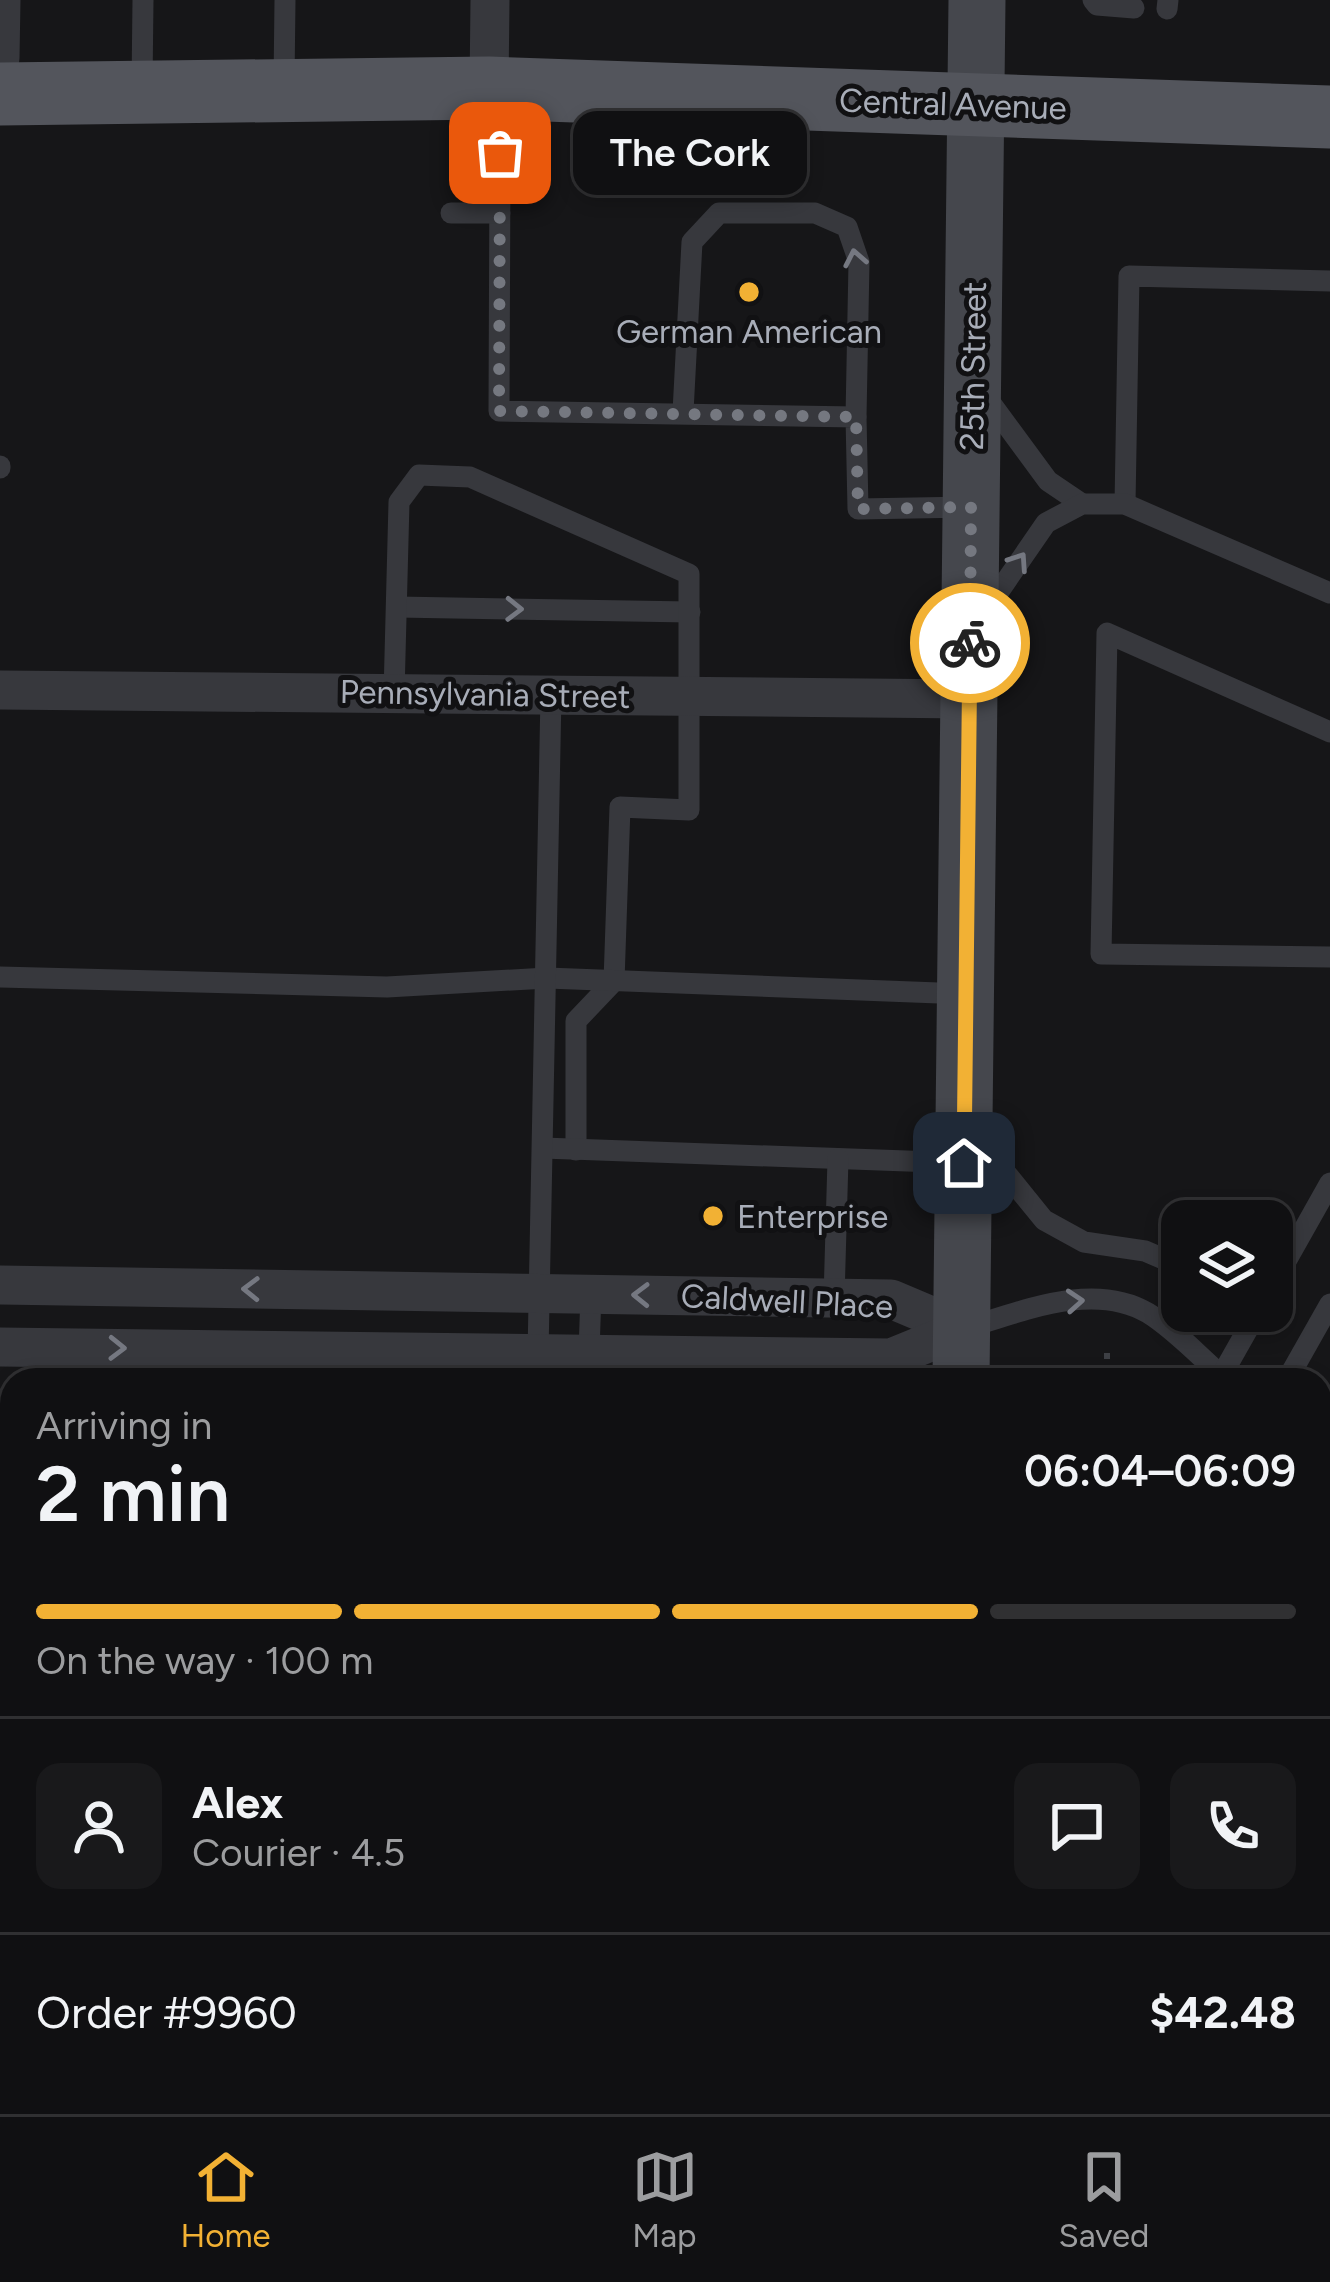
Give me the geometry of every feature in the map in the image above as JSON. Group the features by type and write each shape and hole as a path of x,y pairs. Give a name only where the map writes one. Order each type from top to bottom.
{"main road":[{"name":"25th Street","path":"961,1354 976,0"},
{"name":"Central Avenue","path":"0,94 489,88 1330,117"}],"street":[{"path":"0,58 1,0"},
{"path":"489,88 490,0"},
{"name":"Pennsylvania Street","path":"0,690 970,699"},
{"name":"Caldwell Place","path":"0,1285 891,1298 961,1354"},
{"name":"Caldwell Place","path":"0,1347 291,1365 538,1354 588,1367 961,1354"}],"lane":[{"path":"142,93 143,0"},
{"path":"284,91 285,0"},
{"path":"1093,0 1097,5 1134,8"},
{"path":"489,88 500,159 499,411 856,417"},
{"path":"683,412 692,242 719,213 815,212 847,227 860,262 858,509 971,507"},
{"path":"451,213 500,213"},
{"path":"1125,504 1129,276 1330,281"},
{"path":"973,379 1048,481 1082,504"},
{"path":"394,694 399,502 419,475 470,476 689,574 689,810 620,807 614,981 576,1021 576,1150"},
{"path":"970,633 1046,523 1082,504 1125,504 1330,593"},
{"path":"398,607 690,612"},
{"path":"1330,732 1107,633 1101,953 1330,957"},
{"path":"538,1354 551,695"},
{"path":"0,977 387,987 547,978 966,994"},
{"path":"543,1148 838,1159 964,1142 1044,1220 1084,1242 1161,1258"},
{"path":"834,1298 838,1159"},
{"path":"1293,1249 1330,1183"},
{"path":"588,1367 591,1294"},
{"path":"961,1354 1058,1301 1108,1300 1147,1312 1209,1368"},
{"path":"1294,1368 1330,1304"},
{"path":"1226,1368 1246,1332"}],"path":[{"path":"1107,1353 1108,1368"}],"way so far":[{"path":"500,153 499,411 856,417 858,509 971,507 970,643"}],"place":[{"name":"The Cork","path":"500,153"},
{"name":"German American","path":"749,292"},
{"name":"Enterprise","path":"713,1216"}],"route":[{"path":"964,1163 970,643"}]}
